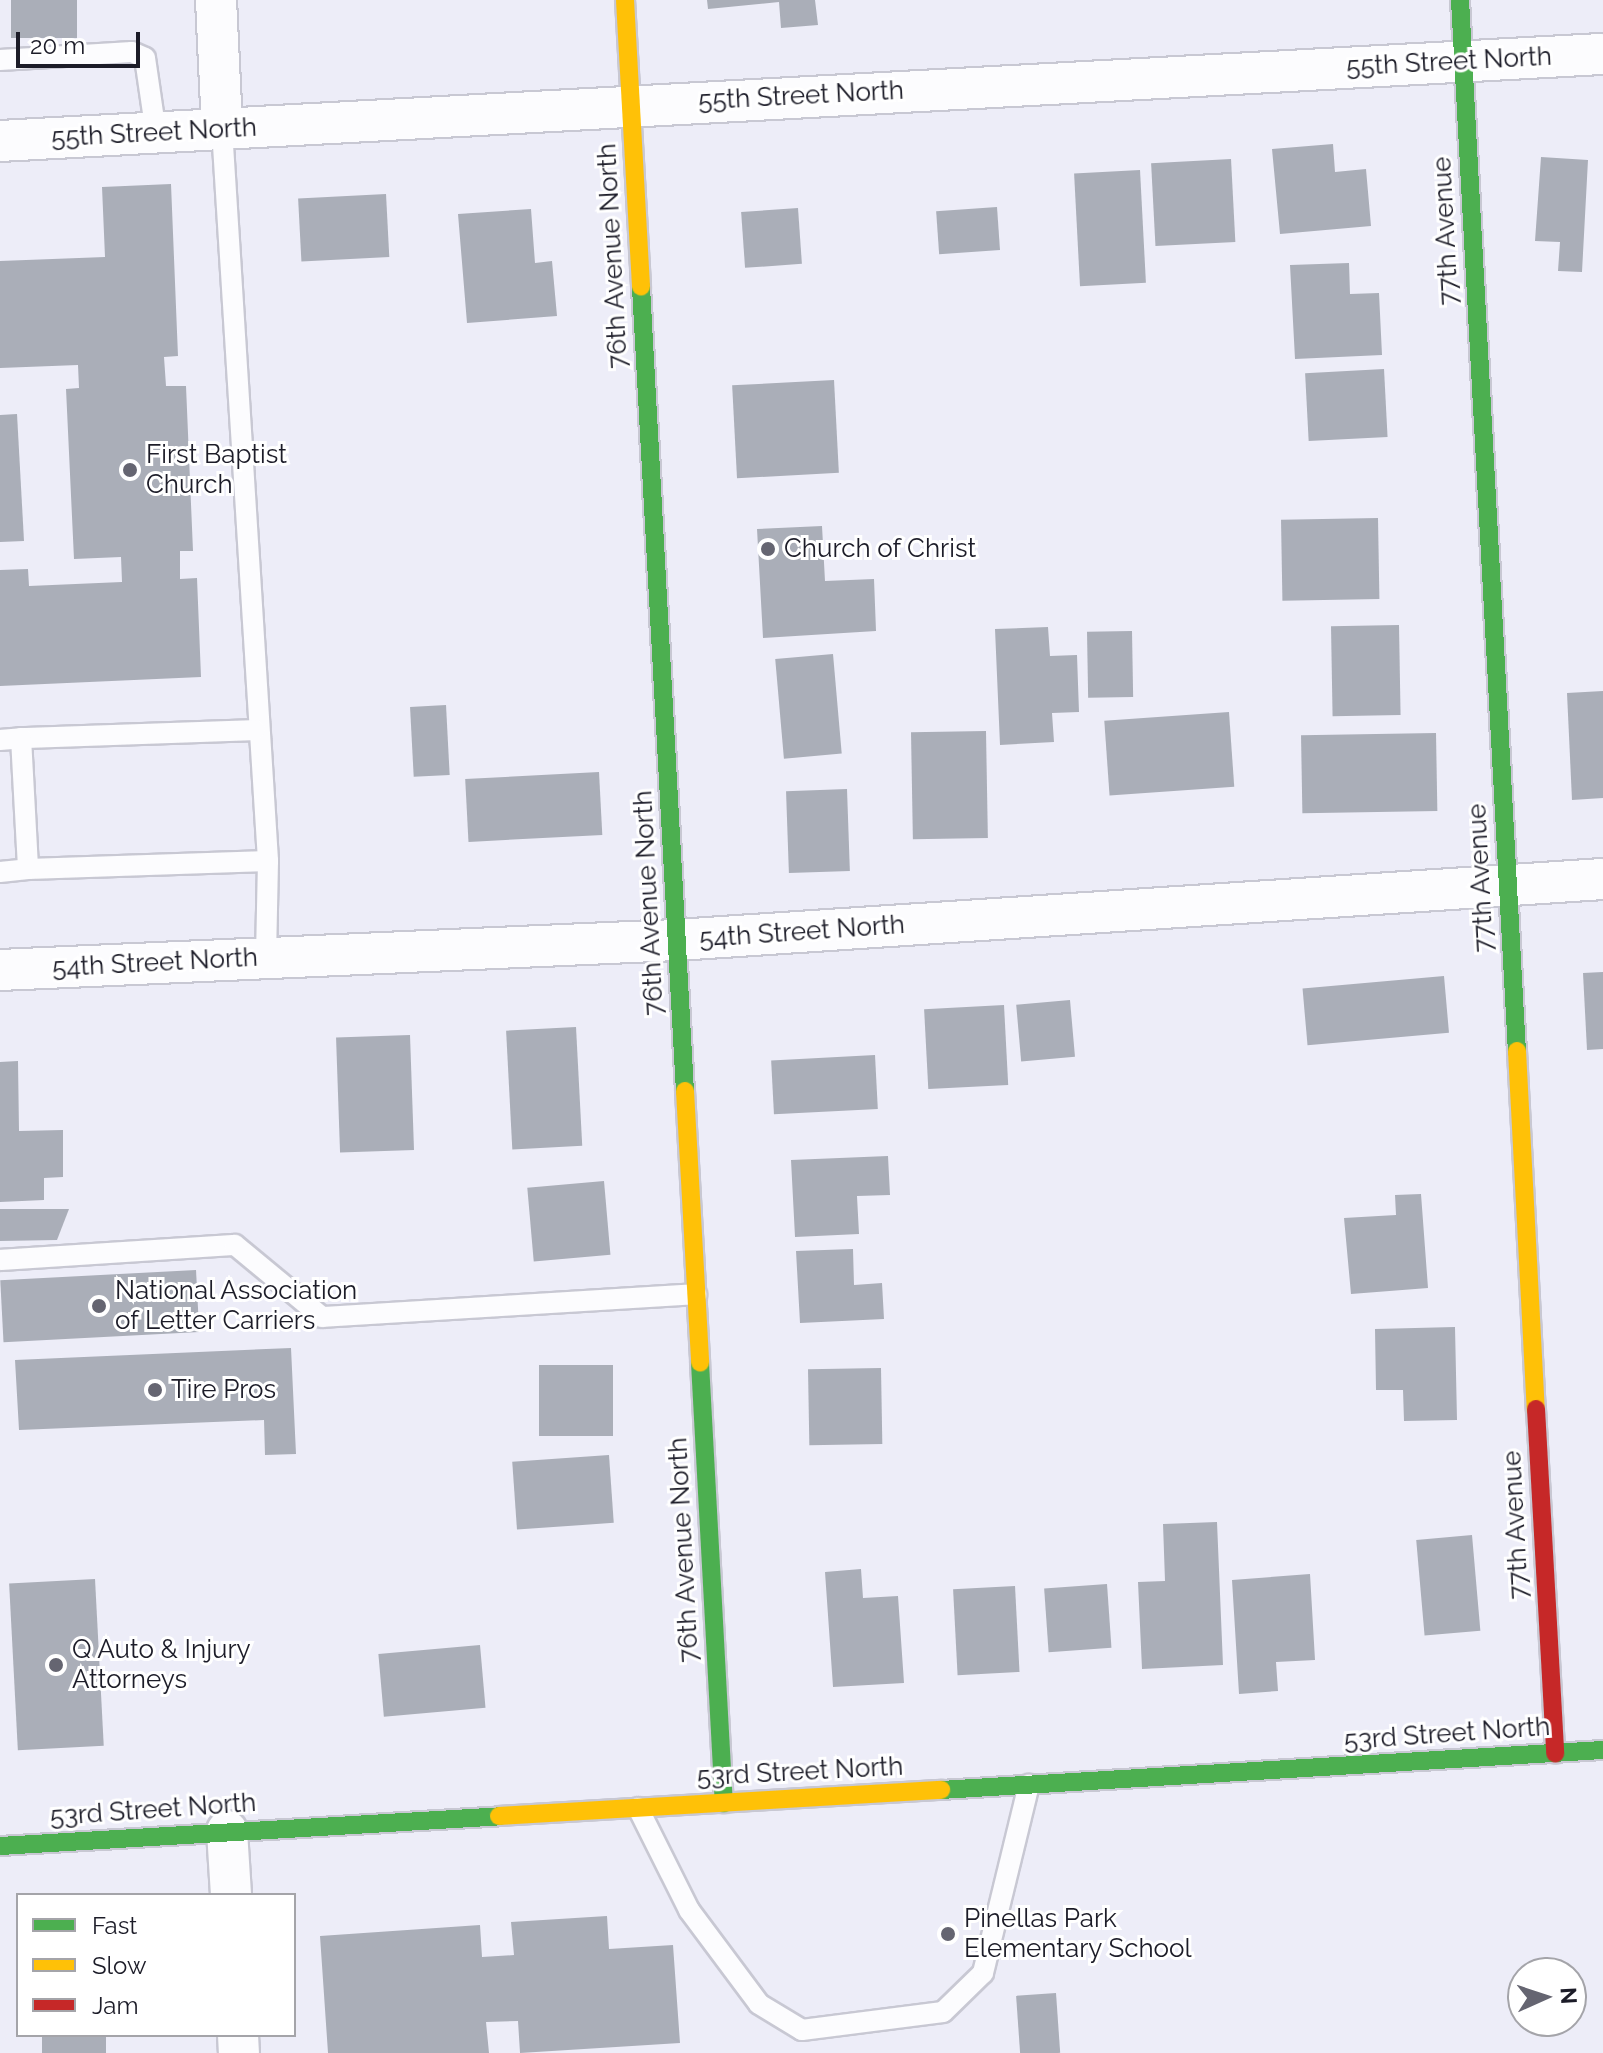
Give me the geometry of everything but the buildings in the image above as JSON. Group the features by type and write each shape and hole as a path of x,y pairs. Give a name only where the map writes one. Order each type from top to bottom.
{"street":[{"path":"216,0 222,129"},
{"name":"76th Avenue North","path":"625,0 724,1803"},
{"name":"77th Avenue","path":"1460,0 1555,1753"},
{"name":"55th Street North","path":"0,141 1603,54"},
{"name":"54th Street North","path":"0,970 677,940 1603,879"},
{"name":"53rd Street North","path":"0,1846 1603,1750"},
{"path":"227,1831 231,1893"}],"lane":[{"path":"0,60 132,52 145,58 156,133"},
{"path":"222,129 255,730 268,861 266,958"},
{"path":"28,869 10,739 255,730"},
{"path":"0,872 268,861"},
{"path":"0,1260 235,1245 322,1317 696,1294"},
{"path":"638,1808 698,1922 759,2004 802,2030 943,2012 983,1973 1029,1785"}],"traffic: fast":[{"path":"1460,0 1517,1051"},
{"path":"641,287 685,1091"},
{"path":"700,1363 724,1803"},
{"path":"941,1790 1603,1750"},
{"path":"0,1846 499,1816"}],"traffic: slow":[{"path":"625,0 641,287"},
{"path":"1517,1051 1536,1409"},
{"path":"685,1091 700,1363"},
{"path":"499,1816 941,1790"}],"traffic: jam":[{"path":"1536,1409 1555,1753"}],"place":[{"name":"First Baptist Church","path":"130,470"},
{"name":"Church of Christ","path":"768,549"},
{"name":"National Association of Letter Carriers","path":"99,1306"},
{"name":"Tire Pros","path":"155,1390"},
{"name":"Q Auto & Injury Attorneys","path":"56,1665"},
{"name":"Pinellas Park Elementary School","path":"948,1934"}]}
